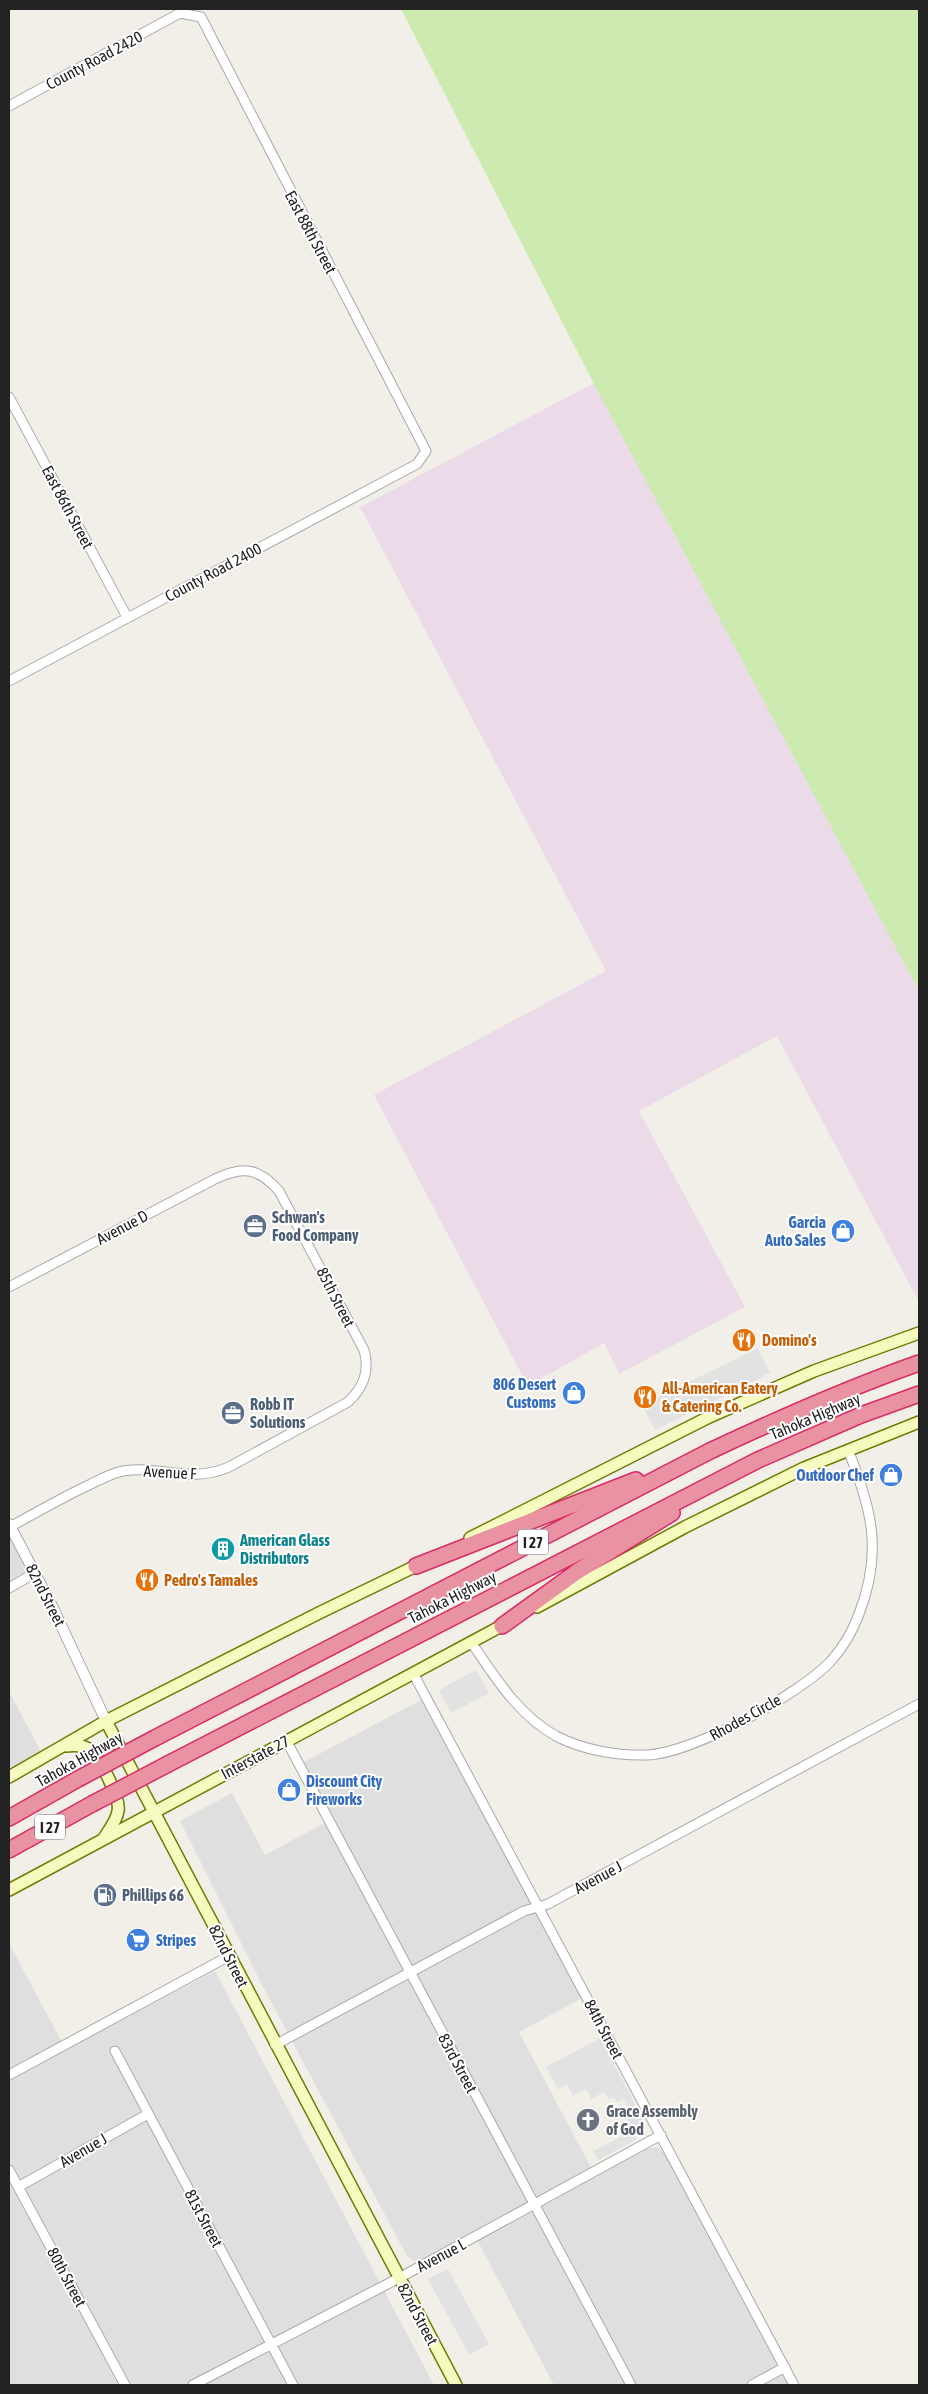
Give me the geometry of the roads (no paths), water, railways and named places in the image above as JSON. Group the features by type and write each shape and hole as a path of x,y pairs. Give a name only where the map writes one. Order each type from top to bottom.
{"highway":[{"name":"Tahoka Highway","path":"9,1818 155,1738 710,1451 866,1382 919,1363"},
{"name":"Tahoka Highway","path":"9,1850 168,1764 726,1476 861,1415 919,1394"},
{"path":"416,1566 710,1451"},
{"path":"502,1626 578,1571 699,1497 726,1476"}],"main road":[{"path":"9,1777 106,1721 707,1418 814,1371 919,1332"},
{"path":"502,1626 685,1527 804,1468 919,1422"},
{"name":"Interstate 27","path":"9,1890 502,1626"},
{"name":"82nd Street","path":"106,1721 275,2045 456,2385"},
{"path":"61,1747 80,1745 92,1752 111,1785 119,1810 103,1840"}],"street":[{"name":"County Road 2420","path":"9,106 180,13"},
{"name":"East 88th Street","path":"180,13 201,17 426,450 417,464"},
{"name":"East 86th Street","path":"9,396 128,617"},
{"name":"County Road 2400","path":"9,680 417,464"},
{"name":"Avenue D","path":"9,1287 215,1178 237,1170"},
{"name":"85th Street","path":"237,1170 254,1172 264,1177 279,1191 364,1350 367,1368 361,1388 354,1397"},
{"name":"Avenue F","path":"10,1525 121,1471 137,1470 183,1475 218,1471 288,1436 354,1397"},
{"name":"Rhodes Circle","path":"471,1642 506,1692 528,1717 540,1726 574,1744 607,1752 648,1755 684,1748 709,1737 791,1692 821,1671 837,1654 859,1616 872,1568 873,1526 848,1450"},
{"name":"82nd Street","path":"10,1525 106,1721"},
{"path":"9,1588 35,1574"},
{"name":"84th Street","path":"413,1673 794,2385"},
{"name":"Avenue J","path":"275,2045 524,1911 548,1904 656,1847 919,1704"},
{"name":"83rd Street","path":"286,1740 631,2385"},
{"path":"9,2075 229,1956"},
{"name":"81st Street","path":"115,2051 293,2385"},
{"name":"Avenue J","path":"18,2187 148,2114"},
{"name":"Avenue L","path":"193,2385 399,2278 661,2136"},
{"name":"80th Street","path":"9,2170 125,2385"},
{"path":"752,2385 785,2367"}],"place":[{"name":"Schwan's Food Company","path":"255,1226"},
{"name":"Garcia Auto Sales","path":"843,1231"},
{"name":"Domino's","path":"744,1340"},
{"name":"806 Desert Customs","path":"574,1393"},
{"name":"All-American Eatery & Catering Co.","path":"645,1397"},
{"name":"Robb IT Solutions","path":"233,1413"},
{"name":"Outdoor Chef","path":"891,1475"},
{"name":"American Glass Distributors","path":"223,1549"},
{"name":"Pedro's Tamales","path":"147,1580"},
{"name":"Discount City Fireworks","path":"289,1790"},
{"name":"Phillips 66","path":"105,1895"},
{"name":"Stripes","path":"138,1940"},
{"name":"Grace Assembly of God","path":"588,2120"}]}
